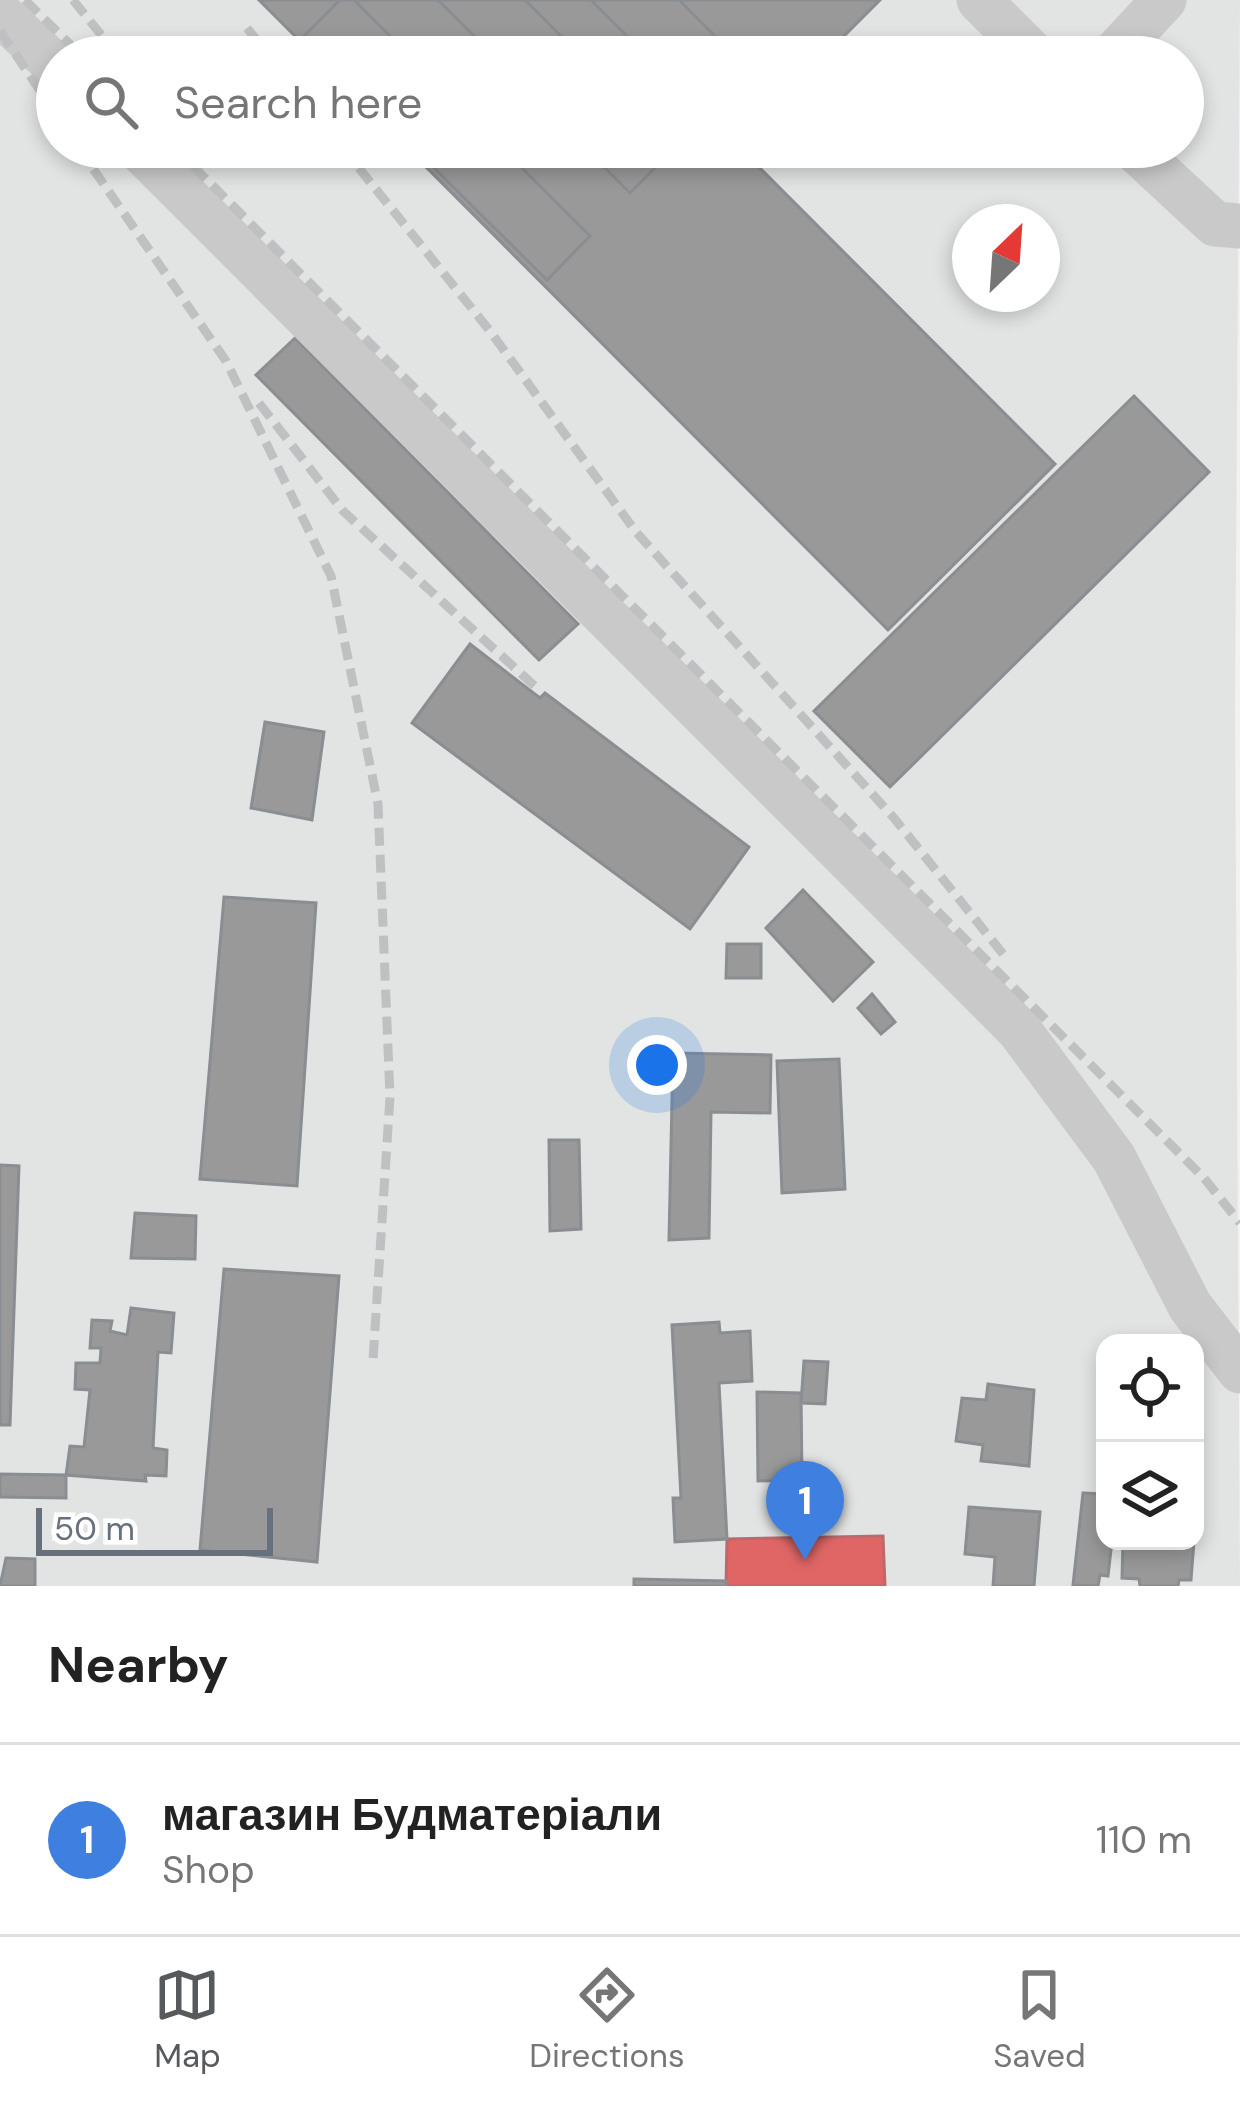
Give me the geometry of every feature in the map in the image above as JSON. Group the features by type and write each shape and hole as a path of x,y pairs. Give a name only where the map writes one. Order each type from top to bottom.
{"lane":[{"path":"979,0 1015,36"},
{"path":"1131,36 1164,0"},
{"path":"0,14 36,47"},
{"path":"158,168 1019,1030 1114,1158 1190,1306 1240,1371"},
{"path":"1155,168 1215,224 1240,226"}],"shaded area":[{"path":"0,0 1240,0 1235,707 1240,1586 0,1586"}],"building: Shops":[{"path":"883,1536 885,1586 726,1586 727,1539"}],"building: Industry":[{"path":"259,0 880,0 844,36 295,36"},
{"path":"340,0 354,0 390,36 304,36"},
{"path":"438,0 525,0 561,36 474,36"},
{"path":"591,0 679,0 715,36 627,36"},
{"path":"427,168 760,168 1055,464 888,630"},
{"path":"434,168 522,168 590,236 547,280"},
{"path":"605,168 655,168 630,193"},
{"path":"295,338 578,624 539,660 256,375"},
{"path":"1134,396 1209,472 890,787 814,711"},
{"path":"470,644 540,698 545,693 749,847 690,929 412,723"},
{"path":"265,722 324,732 312,820 251,808"},
{"path":"803,890 873,962 833,1001 766,928"},
{"path":"224,897 316,903 297,1186 200,1179"},
{"path":"727,944 761,944 761,978 726,978"},
{"path":"872,994 895,1022 881,1034 858,1008"},
{"path":"673,1053 771,1055 770,1113 711,1112 709,1238 669,1240"},
{"path":"839,1059 845,1189 782,1193 777,1061"},
{"path":"549,1140 579,1140 581,1229 550,1231"},
{"path":"0,1165 19,1166 10,1425 0,1425"},
{"path":"135,1213 196,1216 195,1259 131,1258"},
{"path":"224,1269 339,1276 317,1562 200,1550"},
{"path":"131,1308 174,1313 171,1353 158,1352 153,1448 167,1450 166,1476 145,1475 146,1481 66,1475 70,1446 84,1447 90,1390 75,1389 76,1363 100,1363 101,1348 90,1348 92,1320 112,1321 110,1331 127,1335"},
{"path":"719,1322 720,1333 750,1331 752,1381 719,1383 727,1539 675,1542 673,1498 681,1498 672,1325"},
{"path":"804,1361 828,1362 825,1404 801,1403"},
{"path":"988,1384 1034,1390 1029,1466 981,1461 983,1445 956,1441 962,1398 986,1400"},
{"path":"757,1392 801,1393 802,1480 758,1481"},
{"path":"0,1474 66,1475 66,1498 0,1497"},
{"path":"1083,1493 1096,1494 1096,1550 1111,1550 1108,1576 1100,1575 1098,1586 1073,1585"},
{"path":"969,1507 1040,1512 1034,1586 993,1586 995,1557 965,1554"},
{"path":"1123,1550 1193,1550 1191,1580 1179,1580 1178,1586 1140,1586 1139,1579 1122,1578"},
{"path":"6,1558 35,1559 35,1586 0,1586"},
{"path":"634,1579 726,1581 726,1586 634,1586"}],"railway":[{"path":"25,0 62,36"},
{"path":"73,0 102,36"},
{"path":"247,28 253,36"},
{"path":"0,31 36,85"},
{"path":"93,168 226,361 331,576 378,804 390,1097 373,1360"},
{"path":"195,168 1204,1178 1240,1223"},
{"path":"359,168 490,331 636,532 894,818 1007,959"},
{"path":"259,403 343,511 539,690"}],"place":[{"name":"магазин Будматеріали","path":"805,1560"}]}
